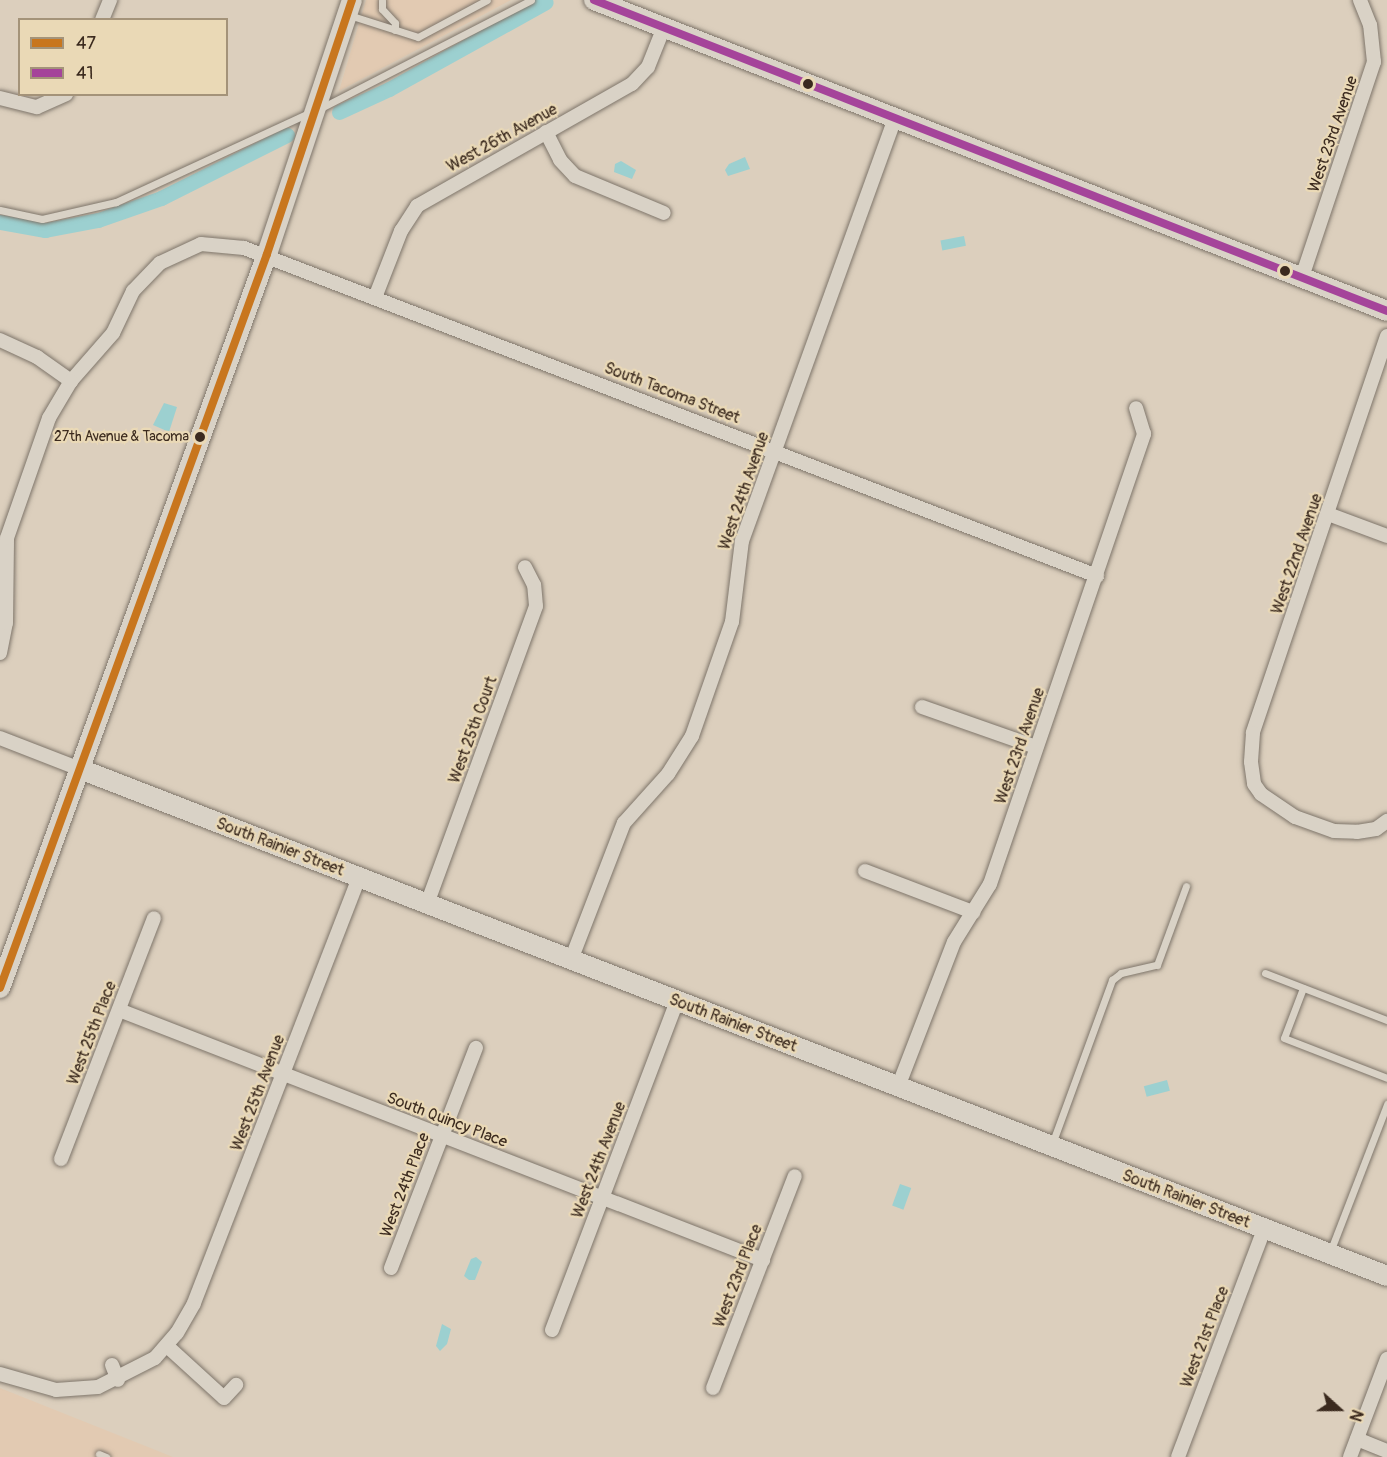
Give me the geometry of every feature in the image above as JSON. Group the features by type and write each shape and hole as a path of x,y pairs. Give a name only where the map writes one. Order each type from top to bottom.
{"street":[{"path":"103,18 110,0"},
{"path":"594,0 1387,311"},
{"name":"West 23rd Avenue","path":"1302,277 1374,62 1372,34 1359,0"},
{"path":"0,988 267,254 316,110 347,4"},
{"name":"West 26th Avenue","path":"375,296 401,231 417,206 632,84 648,67 664,27"},
{"path":"0,98 25,106 61,98"},
{"name":"West 24th Avenue","path":"571,960 624,823 668,774 692,736 728,639 742,541 895,119"},
{"path":"546,132 560,160 575,176 664,213"},
{"name":"South Tacoma Street","path":"0,653 6,623 7,538 49,418 71,381 113,333 133,291 160,263 188,248 216,243 267,254 1097,576"},
{"name":"West 22nd Avenue","path":"1382,825 1334,831 1294,817 1277,808 1254,784 1251,762 1253,733 1387,336"},
{"path":"0,340 37,357 71,381"},
{"name":"West 23rd Avenue","path":"898,1087 954,942 990,884 1144,434 1136,408"},
{"path":"1328,514 1387,536"},
{"name":"West 25th Court","path":"427,904 536,606 534,585 525,567"},
{"path":"922,707 1036,747"},
{"path":"0,738 80,769"},
{"name":"South Rainier Street","path":"80,769 1387,1276"},
{"path":"865,872 973,912"},
{"name":"West 25th Avenue","path":"0,1374 36,1386 67,1391 118,1380 155,1358 186,1320 359,878"},
{"name":"West 25th Place","path":"61,1159 154,918"},
{"name":"West 24th Avenue","path":"552,1330 677,1001"},
{"name":"South Quincy Place","path":"119,1010 762,1260"},
{"name":"West 24th Place","path":"391,1268 477,1048"},
{"name":"West 23rd Place","path":"713,1388 795,1176"},
{"name":"West 21st Place","path":"1178,1457 1264,1228"},
{"path":"167,1346 224,1398 236,1385"},
{"path":"1350,1457 1387,1359"},
{"path":"112,1365 118,1380"},
{"path":"1357,1439 1387,1451"}],"lane":[{"path":"382,0 382,9 395,23 395,30"},
{"path":"347,4 395,30 418,37 477,2 487,0"},
{"path":"0,210 42,219 116,202 417,62 531,0"},
{"path":"1051,1146 1112,980 1121,972 1157,965 1186,886"},
{"path":"1265,974 1387,1020"},
{"path":"1303,988 1284,1038 1387,1078"},
{"path":"1330,1254 1387,1104"}],"shaded area":[{"path":"366,0 511,0 339,91"},
{"path":"0,1388 173,1457 0,1457"}],"water":[{"path":"745,157 750,169 728,176 725,170 729,164"},
{"path":"621,161 636,170 632,179 614,172 615,164"},
{"path":"964,236 966,246 942,250 940,241"},
{"path":"164,403 177,407 169,432 153,425"},
{"path":"1167,1080 1170,1091 1147,1097 1144,1086"},
{"path":"900,1184 911,1188 903,1210 892,1206"},
{"path":"476,1257 482,1262 475,1280 469,1280 464,1276 471,1259"},
{"path":"442,1324 451,1329 447,1344 440,1351 436,1346"}],"waterway":[{"path":"339,112 389,89 546,2"},
{"path":"0,222 45,230 98,220 161,198 287,135"}],"transit line":[{"name":"47","path":"0,988 267,254 352,0"},
{"name":"41","path":"594,0 1387,311"}],"place":[{"name":"27th Avenue & Tacoma","path":"200,437"}]}
